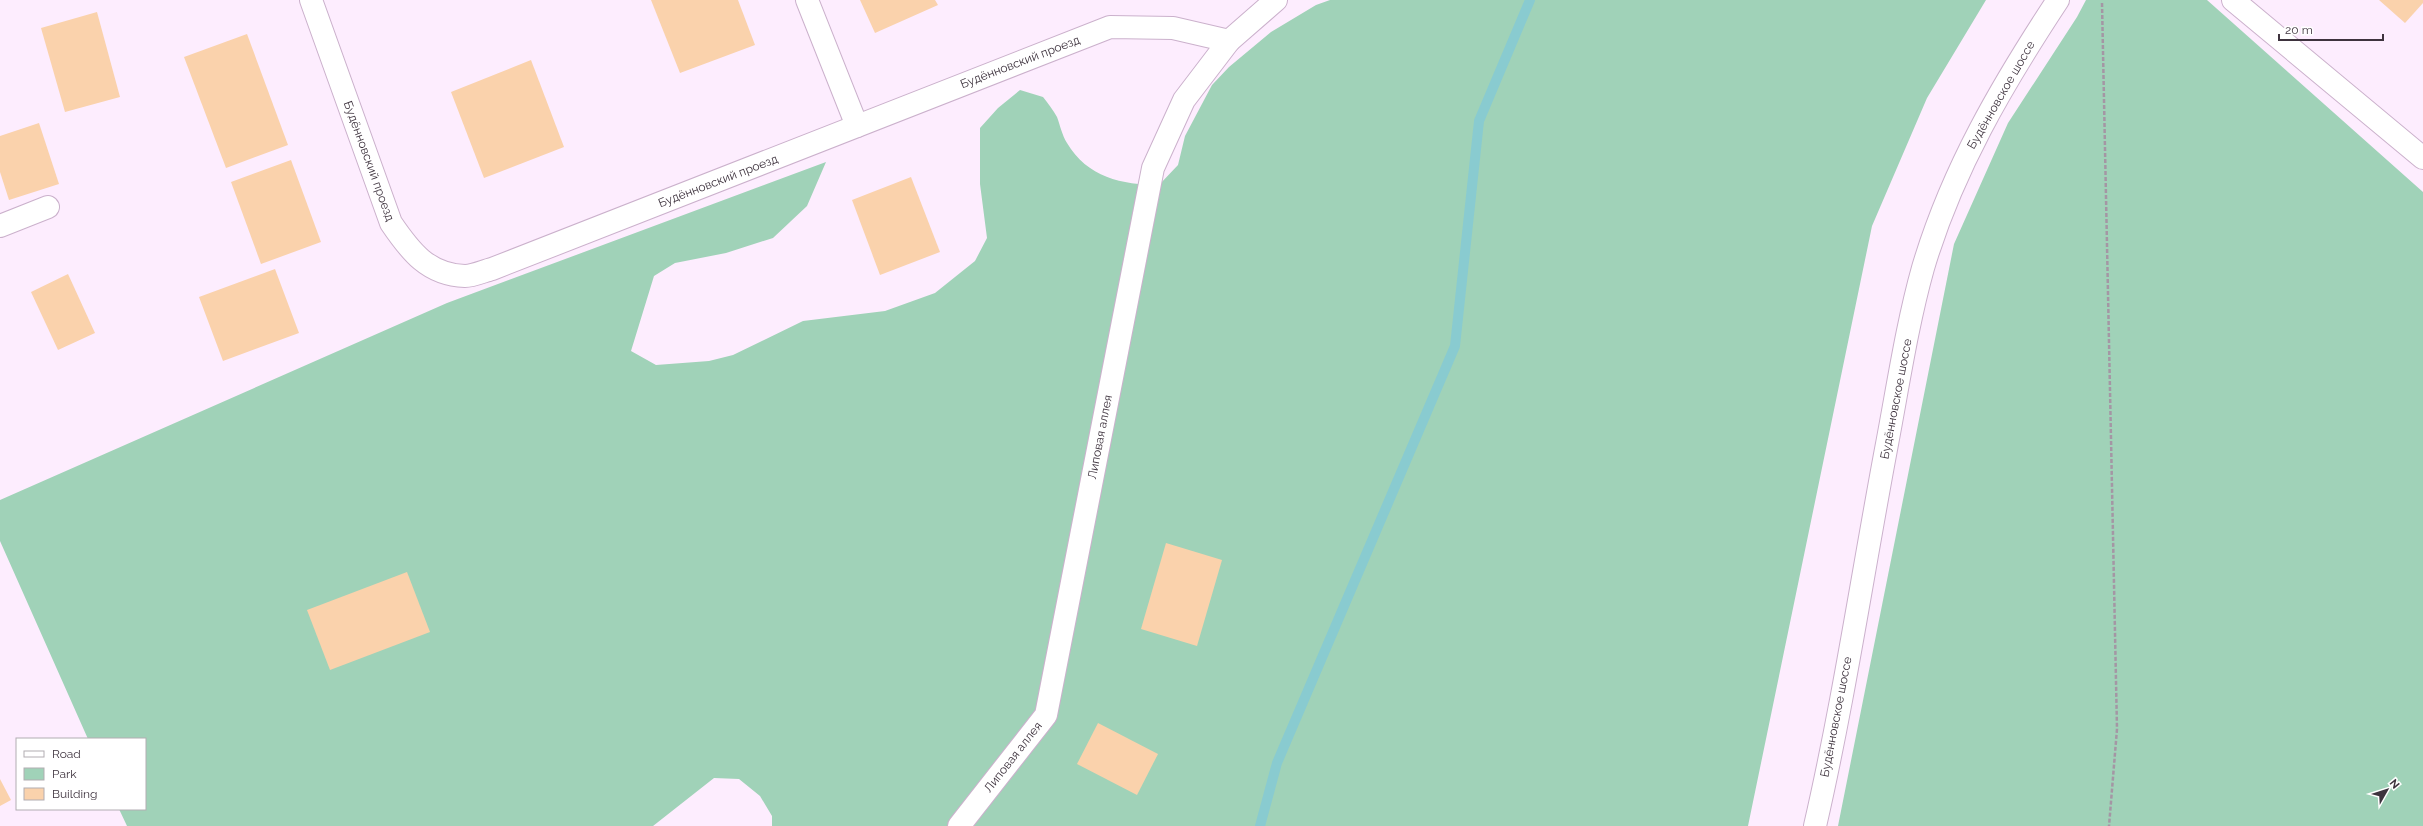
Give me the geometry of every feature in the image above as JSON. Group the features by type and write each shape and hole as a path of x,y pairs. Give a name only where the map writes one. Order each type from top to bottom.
{"street":[{"name":"Будённовский проезд","path":"311,0 391,223 410,251 436,270 466,276 492,269 1110,27 1173,28 1229,41"},
{"path":"807,0 857,126"},
{"path":"1229,41 1276,0"},
{"name":"Будённовское шоссе","path":"1815,826 1901,367 1923,268 1947,201 1975,136 2013,68 2058,0"},
{"path":"2233,0 2423,158"},
{"name":"Липовая аллея","path":"960,826 1046,715 1153,168 1184,100 1229,41"},
{"path":"0,226 48,207"}],"path":[{"path":"2102,3 2117,730 2109,826"}],"green space":[{"path":"1330,0 1986,0 1927,98 1872,226 1748,826 772,826 772,816 760,796 739,779 714,778 653,826 127,826 119,810 146,810 146,738 88,738 0,541 0,500 447,303 826,162 807,206 773,238 726,253 675,263 654,276 631,351 656,365 709,361 733,355 803,321 885,311 935,293 975,261 987,238 980,184 980,128 998,108 1020,90 1043,97 1057,117 1062,133 1075,155 1095,171 1119,181 1145,185 1159,185 1178,165 1185,136 1212,85 1229,67 1271,32 1316,5"},
{"path":"2086,0 2207,0 2423,192 2423,826 1838,826 1954,244 2008,123 2077,17"}],"building":[{"path":"651,0 738,0 755,45 680,73"},
{"path":"860,0 935,0 938,5 875,33"},
{"path":"2379,0 2423,0 2423,3 2405,23"},
{"path":"97,12 120,97 65,112 41,28"},
{"path":"247,34 288,145 226,168 184,57"},
{"path":"531,60 564,147 484,178 451,92"},
{"path":"39,123 59,184 9,200 0,172 0,136"},
{"path":"291,160 321,242 261,264 231,182"},
{"path":"911,177 940,252 880,275 852,200"},
{"path":"275,269 299,333 223,361 199,297"},
{"path":"68,274 95,333 58,350 31,292"},
{"path":"1166,543 1222,560 1197,646 1141,629"},
{"path":"407,572 430,632 330,670 307,610"},
{"path":"1098,723 1158,754 1137,795 1077,764"},
{"path":"0,779 11,800 0,806"}],"waterway":[{"path":"1260,826 1277,763 1455,346 1479,121 1530,0"}]}
